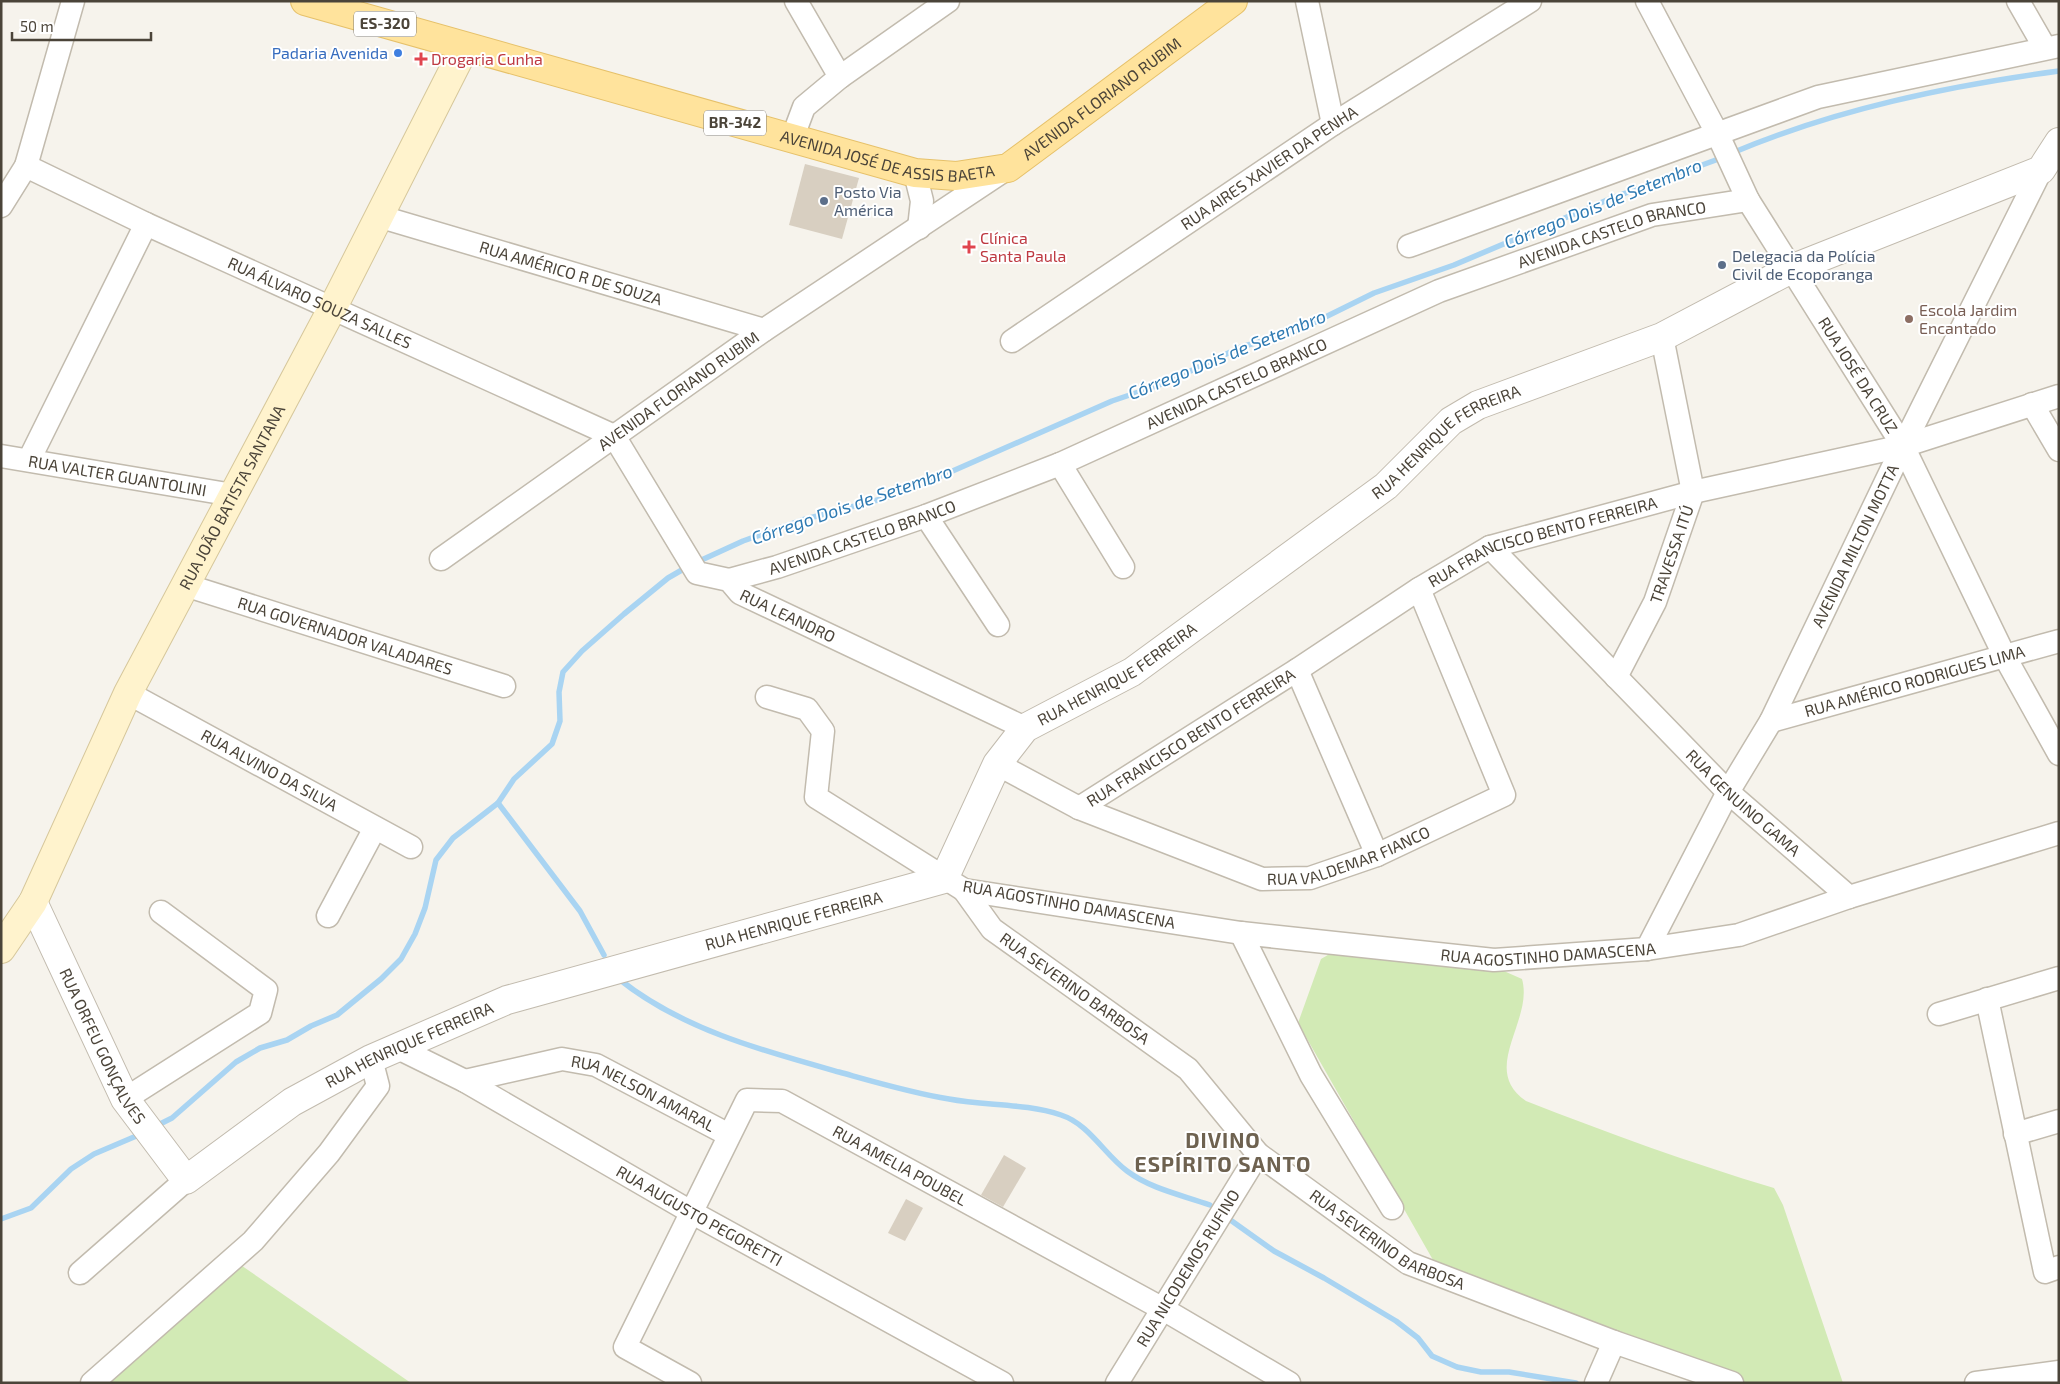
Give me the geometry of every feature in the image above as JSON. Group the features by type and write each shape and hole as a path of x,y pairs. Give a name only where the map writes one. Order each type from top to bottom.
{"main road":[{"name":"AVENIDA JOSÉ DE ASSIS BAETA","path":"305,1 792,140 915,173 956,176 1008,168"},
{"name":"AVENIDA FLORIANO RUBIM","path":"1008,168 1233,1"},
{"name":"RUA JOÃO BATISTA SANTANA","path":"1,949 33,902 128,693 332,307 465,47"}],"street":[{"path":"1,206 26,166 73,1"},
{"path":"796,1 840,77"},
{"path":"792,140 804,107 840,77 948,1"},
{"path":"1307,1 1333,124"},
{"name":"RUA AIRES XAVIER DA PENHA","path":"1012,341 1333,124 1530,1"},
{"name":"RUA JOSÉ DA CRUZ","path":"1647,1 1718,135 1748,200 1903,446 2005,656 2059,754"},
{"path":"1409,246 1818,97 2052,47 2018,1"},
{"name":"AVENIDA MILTON MOTTA","path":"1647,949 1728,792 1771,721 1903,446 2041,170 2059,142"},
{"name":"RUA ÁLVARO SOUZA SALLES","path":"26,166 146,224 614,436"},
{"name":"AVENIDA FLORIANO RUBIM","path":"441,559 764,330 1008,168"},
{"name":"RUA HENRIQUE FERREIRA","path":"80,1273 186,1180 292,1102 371,1059 507,1000 954,884 997,764 1025,728 1140,666 1386,486 1451,421 1478,405 1662,337 1791,269 2041,170"},
{"path":"915,173 922,201 919,228"},
{"name":"AVENIDA CASTELO BRANCO","path":"729,580 777,567 926,516 1060,464 1439,291 1652,215 1748,200"},
{"name":"RUA AMÉRICO R DE SOUZA","path":"378,216 764,330"},
{"path":"30,460 146,224"},
{"name":"TRAVESSA ITÚ","path":"1616,676 1656,602 1693,492 1662,337"},
{"name":"RUA FRANCISCO BENTO FERREIRA","path":"1079,808 1297,670 1419,589 1490,547 1693,492 1903,446 2059,396"},
{"path":"2032,404 2059,450"},
{"name":"RUA LEANDRO","path":"614,436 698,573 729,580 740,593 1025,728"},
{"name":"RUA VALTER GUANTOLINI","path":"1,456 233,495"},
{"path":"1060,464 1123,567"},
{"path":"926,516 998,625"},
{"name":"RUA GENUINO GAMA","path":"1490,547 1728,792 1849,897"},
{"name":"RUA GOVERNADOR VALADARES","path":"185,585 504,686"},
{"name":"RUA VALDEMAR FIANCO","path":"997,764 1079,808 1262,878 1310,878 1377,855 1504,795 1419,589"},
{"name":"RUA AMÉRICO RODRIGUES LIMA","path":"1771,721 2059,641"},
{"path":"1297,670 1377,855"},
{"name":"RUA ALVINO DA SILVA","path":"128,693 411,847"},
{"name":"RUA AGOSTINHO DAMASCENA","path":"767,697 806,709 823,731 816,797 954,884 1241,933 1494,960 1647,949 1739,935 1849,897"},
{"path":"328,916 375,828"},
{"path":"1849,897 2059,833"},
{"name":"RUA SEVERINO BARBOSA","path":"954,884 992,929 1188,1069 1258,1154 1408,1263 1614,1342 1732,1383"},
{"name":"RUA ORFEU GONÇALVES","path":"33,902 132,1109 165,1155 186,1180"},
{"path":"132,1109 260,1014 266,990 161,912"},
{"path":"1241,933 1311,1074 1392,1208"},
{"path":"1939,1014 2059,978"},
{"path":"1987,999 2045,1272 2059,1267"},
{"name":"RUA AUGUSTO PEGORETTI","path":"398,1048 465,1081 692,1212 1002,1383"},
{"path":"92,1383 253,1241 323,1160 378,1086 371,1059"},
{"name":"RUA NELSON AMARAL","path":"465,1081 562,1059 596,1065 729,1134"},
{"name":"RUA AMELIA POUBEL","path":"690,1383 625,1347 746,1100 782,1101 1163,1309 1288,1383"},
{"path":"2016,1134 2059,1121"},
{"name":"RUA NICODEMOS RUFINO","path":"1117,1383 1258,1154"},
{"path":"1596,1383 1614,1342"},
{"path":"1976,1383 2059,1372"}],"green space":[{"path":"1333,952 1497,968 1522,979 1524,995 1507,1059 1507,1074 1513,1088 1526,1101 1649,1147 1774,1188 1783,1205 1843,1383 1746,1383 1442,1270 1433,1260 1298,1023 1321,959"},
{"path":"235,1261 411,1383 94,1383"}],"building":[{"name":"Posto Via América","path":"805,164 859,178 842,239 789,225"},
{"path":"1004,1155 1026,1168 1003,1207 981,1195"},
{"path":"906,1199 923,1208 905,1241 888,1233"}],"waterway":[{"name":"Córrego Dois de Setembro","path":"1732,153 1771,137 1811,124 1893,101 1976,84 2059,71"},
{"name":"Córrego Dois de Setembro","path":"695,563 743,541 802,520 885,498 923,484 1112,401 1165,383 1241,347 1297,331 1374,293 1454,265 1612,198 1724,157"},
{"name":"Córrego Dois de Setembro","path":"156,1126 172,1118 236,1062 260,1048 287,1040 311,1026 337,1015 381,979 401,959 415,934 425,908 436,860 453,838 498,803 514,779 552,744 560,721 559,692 563,672 582,651 624,614 668,578 687,567"},
{"path":"498,803 580,911 604,955"},
{"path":"619,979 669,1012 696,1025 781,1056 921,1094 963,1101 1034,1108 1061,1115 1080,1125 1119,1164 1136,1177 1156,1187 1210,1205"},
{"name":"Córrego Dois de Setembro","path":"1,1219 31,1208 71,1169 94,1154 141,1134"},
{"path":"1229,1219 1274,1251 1396,1321 1418,1338 1432,1356 1457,1367 1481,1372 1509,1372 1576,1383"}],"place":[{"name":"Padaria Avenida","path":"398,53"},
{"name":"Drogaria Cunha","path":"421,59"},
{"name":"Posto Via América","path":"824,201"},
{"name":"Clínica Santa Paula","path":"969,247"},
{"name":"Delegacia da Polícia Civil de Ecoporanga","path":"1722,265"},
{"name":"Escola Jardim Encantado","path":"1909,319"}],"district":[{"name":"DIVINO ESPÍRITO SANTO","path":"1223,1153"}]}
